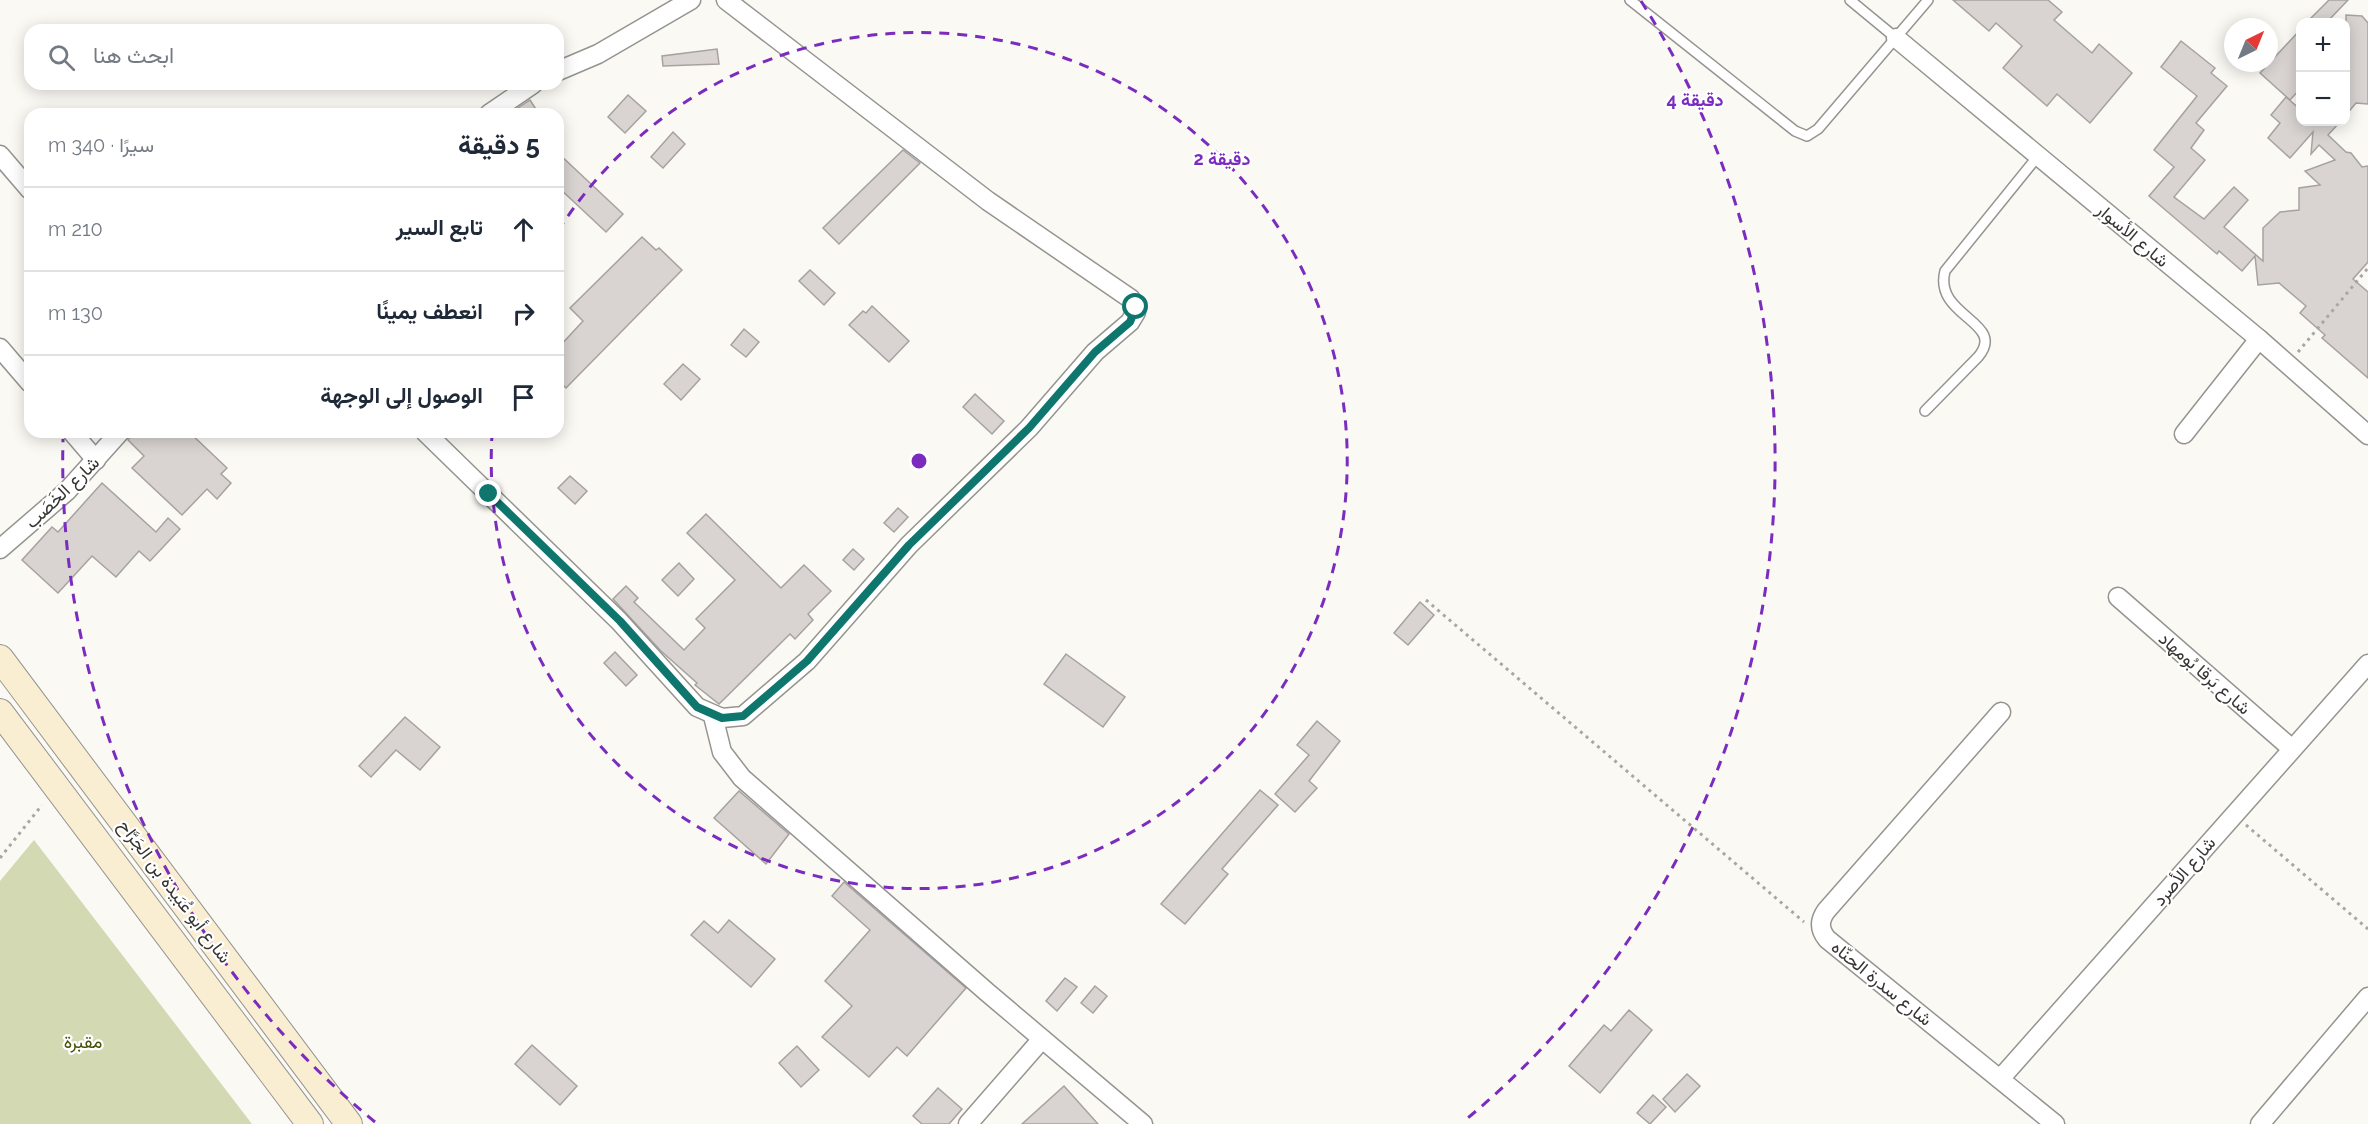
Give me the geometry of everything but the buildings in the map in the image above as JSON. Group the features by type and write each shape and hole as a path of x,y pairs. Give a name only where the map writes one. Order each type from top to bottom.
{"main road":[{"name":"شارع أبو عُبَيدة بن الجَرَّاح","path":"0,658 349,1124"},
{"name":"شارع أبو عُبَيدة بن الجَرَّاح","path":"0,712 310,1124"}],"street":[{"path":"564,68 598,54 691,0"},
{"path":"431,438 620,621 697,707 713,716 733,718 752,711 807,661 909,545 1029,428 1078,370 1113,334 1130,322 1136,312 1131,299 988,201 726,0"},
{"name":"شارع الأسوار","path":"1896,38 2259,339 2368,435"},
{"path":"498,108 524,90"},
{"path":"0,155 24,183"},
{"path":"2184,434 2259,339"},
{"path":"0,348 24,376"},
{"path":"77,438 96,460"},
{"name":"شارع الخَصَب","path":"0,549 51,506 115,438"},
{"name":"شارع بَرقا بُومهاد","path":"2118,597 2291,748"},
{"name":"شارع الأصرد","path":"2000,1079 2291,748 2368,664"},
{"name":"شارع سدرة الحنّاه","path":"2001,712 1826,911 1820,922 1823,934 2055,1124"},
{"path":"713,716 722,752 742,777 1041,1039 1143,1124"},
{"path":"2260,1124 2368,997"},
{"path":"968,1124 1041,1039"}],"lane":[{"path":"1630,0 1801,135 1814,134 1928,0"},
{"path":"1850,0 1896,38"},
{"path":"1924,411 1978,357 1984,350 1986,340 1983,332 1945,295 1942,283 1945,271 2038,156"}],"path":[{"path":"2288,364 2368,268"},
{"path":"1426,600 1803,922 1823,934"},
{"path":"0,858 57,787"},
{"path":"2234,814 2368,929"}],"green space":[{"name":"مقبرة","path":"34,840 252,1124 0,1124 0,881"}],"route":[{"path":"489,494 620,621 697,707 722,718 743,716 784,683 834,633 909,545 1029,428 1095,352 1113,334 1130,322 1136,312 1136,307"}]}
